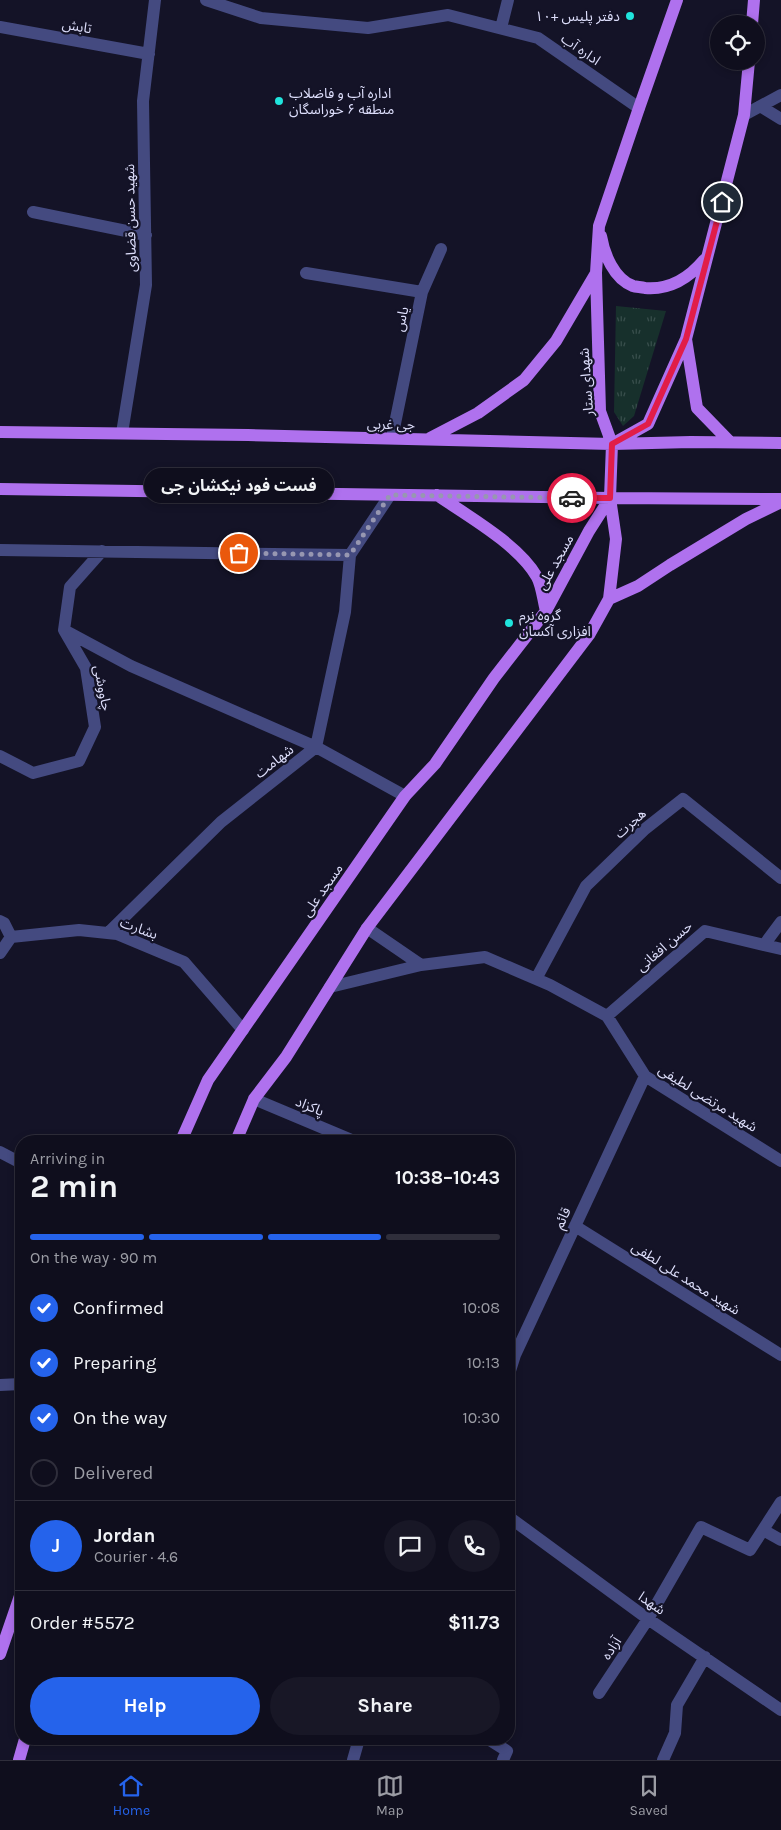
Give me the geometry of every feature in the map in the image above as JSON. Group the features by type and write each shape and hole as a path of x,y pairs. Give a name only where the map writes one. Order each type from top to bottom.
{"main road":[{"name":"شهدای ستار","path":"612,444 600,411 596,273 599,226 677,0"},
{"path":"753,15 754,0"},
{"path":"239,1135 254,1099 286,1057 367,928 589,635 609,599 616,539 610,498 612,444 648,424 686,339 744,115 748,70"},
{"path":"599,226 602,242 616,274 633,286 654,289 676,283 694,271 708,254"},
{"path":"428,440 478,413 524,380 556,341 596,273"},
{"path":"686,339 697,408 730,442"},
{"name":"جی غربی","path":"0,432 392,438 612,444 781,443"},
{"path":"0,489 781,500"},
{"path":"437,495 503,541 527,562 538,578 546,611"},
{"name":"مسجد علی","path":"183,1135 208,1080 242,1030 405,796 435,764 494,678 546,611 589,531 610,498"},
{"path":"609,599 638,586 746,519 781,500"},
{"path":"0,1654 15,1610"},
{"path":"18,1760 24,1745"}],"street":[{"name":"شهید حسن قضاوی","path":"122,433 146,285 143,102 155,0"},
{"name":"اداره آب","path":"206,0 261,18 368,28 448,15 501,28 538,38 639,108"},
{"path":"501,28 508,0"},
{"name":"تابش","path":"0,27 150,54"},
{"path":"744,115 781,95"},
{"path":"760,106 781,119"},
{"path":"33,212 146,235"},
{"path":"422,292 441,249"},
{"name":"یاس","path":"306,272 422,292 392,438"},
{"path":"0,550 350,555 390,495"},
{"path":"102,551 70,587 64,630 132,666 316,747 405,796"},
{"name":"شهامت","path":"108,933 221,822 316,747 345,612 350,555"},
{"name":"چاووشی","path":"0,756 33,772 79,761 95,727 86,668 64,630"},
{"name":"هجرت","path":"536,979 586,886 645,829 683,799 781,878"},
{"path":"0,921 4,923 11,937 0,953"},
{"path":"764,945 781,922"},
{"path":"367,928 421,965"},
{"name":"بشارت","path":"11,937 79,930 117,934 184,962 242,1030"},
{"name":"حسن افغانی","path":"607,1016 705,931 781,949"},
{"path":"330,987 421,965 485,957 536,979 607,1016"},
{"name":"شهید مرتضی لطیفی","path":"607,1016 645,1076 781,1161"},
{"name":"قائم","path":"515,1358 645,1076"},
{"name":"پاکزاد","path":"254,1099 340,1135"},
{"path":"0,1152 15,1160"},
{"name":"شهید محمد علی لطفی","path":"575,1226 781,1355"},
{"path":"0,1385 15,1384"},
{"path":"781,1502 763,1530 781,1540"},
{"name":"شهدا","path":"515,1521 648,1619 781,1710"},
{"name":"آزاده","path":"599,1693 648,1619 701,1527 750,1550 763,1530"},
{"path":"663,1760 675,1733 678,1706 705,1658"},
{"path":"353,1760 357,1745"},
{"path":"498,1745 507,1751 503,1760"}],"green space":[{"path":"616,306 666,311 634,416 623,426 614,412"}],"way so far":[{"path":"239,553 350,555 390,495 572,498"}],"place":[{"name":"دفتر پلیس +۱۰","path":"630,16"},
{"name":"اداره آب و فاضلاب منطقه ۶ خوراسگان","path":"279,101"},
{"name":"فست فود نیکشان جی","path":"239,553"},
{"name":"گروه نرم افزاری آکسان","path":"509,623"}],"route":[{"path":"572,498 610,498 612,444 648,424 686,339 722,202"}]}
